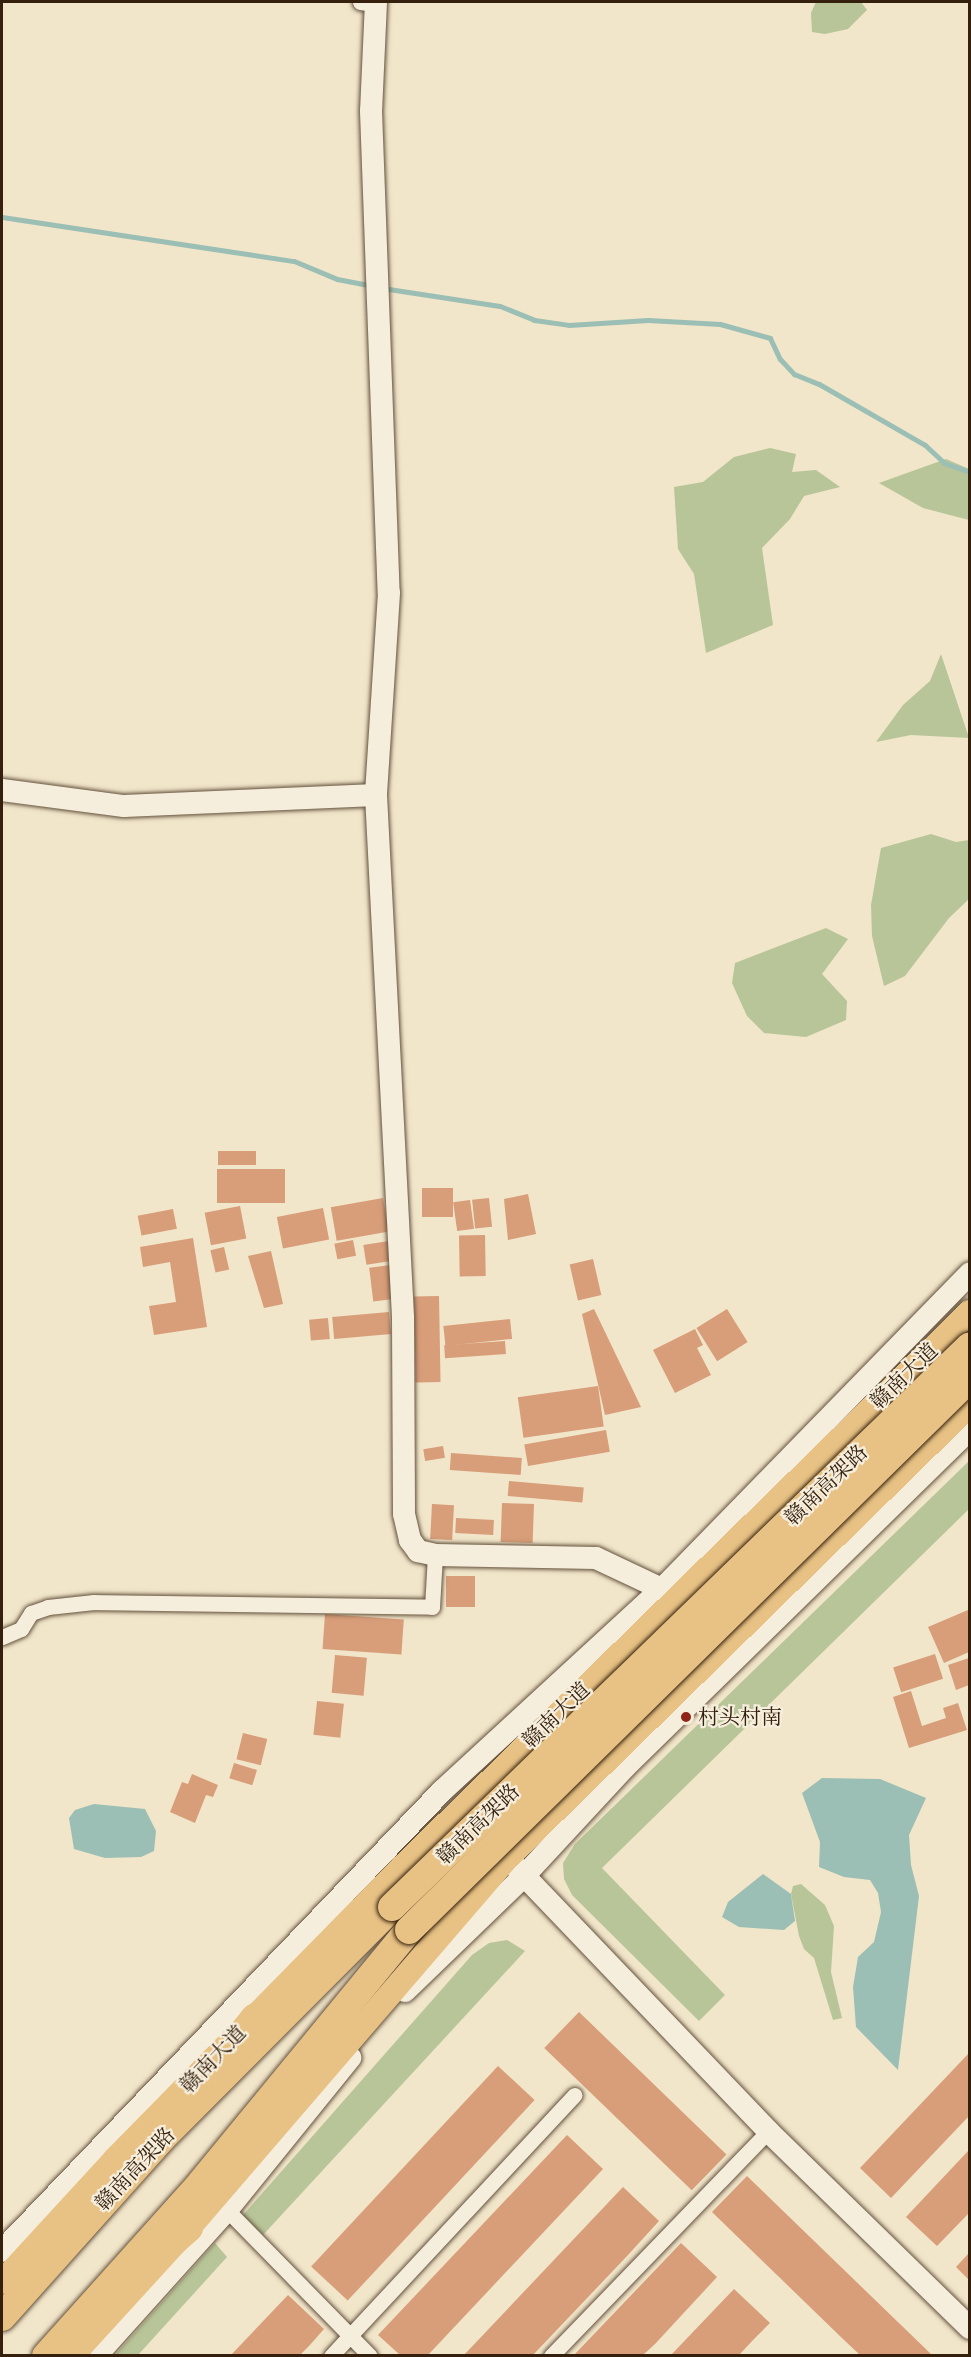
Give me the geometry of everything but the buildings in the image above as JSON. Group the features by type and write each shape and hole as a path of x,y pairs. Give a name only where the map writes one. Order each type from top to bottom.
{"highway":[{"name":"赣南高架路","path":"2,2317 162,2138 392,1907 969,1346"},
{"name":"赣南高架路","path":"47,2355 201,2183 409,1930 969,1378"},
{"path":"162,2138 255,2017"},
{"path":"47,2355 189,2228"}],"main road":[{"name":"赣南大道","path":"2,2282 403,1866 969,1312"},
{"path":"72,2355 189,2228 506,1859 969,1405"},
{"path":"531,1740 579,1785"},
{"path":"403,1866 453,1918"}],"street":[{"path":"370,2 377,300 389,593 376,795 403,1318 404,1514 410,1540 418,1551 435,1555 596,1558 662,1589"},
{"path":"2,790 124,806 376,795"},
{"path":"2,2251 442,1791 662,1589 969,1273"},
{"path":"96,2355 227,2210 400,1996 525,1875 625,1767 969,1429"},
{"path":"2,1637 21,1629 31,1613 48,1607 94,1602 432,1607 435,1555"},
{"path":"442,1791 459,1812 525,1875 768,2131 969,2328"},
{"path":"331,2355 574,2095"},
{"path":"551,2355 768,2131"},
{"path":"227,2210 370,2355"}],"green space":[{"path":"816,2 861,2 867,10 848,29 825,34 812,32 811,13"},
{"path":"770,448 796,454 792,472 816,470 840,487 804,496 790,519 762,548 773,625 706,653 694,574 678,549 674,487 703,482 734,457"},
{"path":"946,459 969,469 969,520 923,508 879,483"},
{"path":"941,654 969,738 911,735 876,742 903,705 930,681"},
{"path":"931,834 956,842 969,840 969,899 949,918 905,976 884,986 872,936 871,905 881,848"},
{"path":"826,928 848,939 822,974 847,1001 846,1020 806,1037 764,1033 747,1016 732,983 735,963"},
{"path":"969,1461 969,1509 602,1868 725,1995 699,2021 572,1895 564,1879 563,1863 575,1844"},
{"path":"801,1884 825,1905 834,1926 831,1972 842,2018 833,2020 814,1958 804,1949 799,1936 791,1894 793,1886"},
{"path":"507,1940 525,1951 263,2235 243,2215 472,1955 489,1943"},
{"path":"215,2243 227,2257 138,2355 115,2355"}],"water":[{"path":"822,1778 880,1779 926,1798 909,1835 911,1865 919,1896 898,2070 856,2027 853,1987 858,1957 874,1942 881,1912 878,1893 870,1880 844,1877 819,1867 820,1842 802,1793"},
{"path":"94,1804 145,1809 156,1831 154,1851 141,1857 105,1858 74,1849 69,1818 75,1810"},
{"path":"763,1874 791,1894 795,1921 784,1930 739,1927 722,1917 728,1902"}],"waterway":[{"path":"2,217 294,261 337,279 373,286"},
{"path":"382,288 500,306 534,320 569,325 648,320 720,324 770,338 780,359 794,374 819,384 925,445 944,463 970,472"}],"place":[{"name":"村头村南","path":"686,1717"}]}
